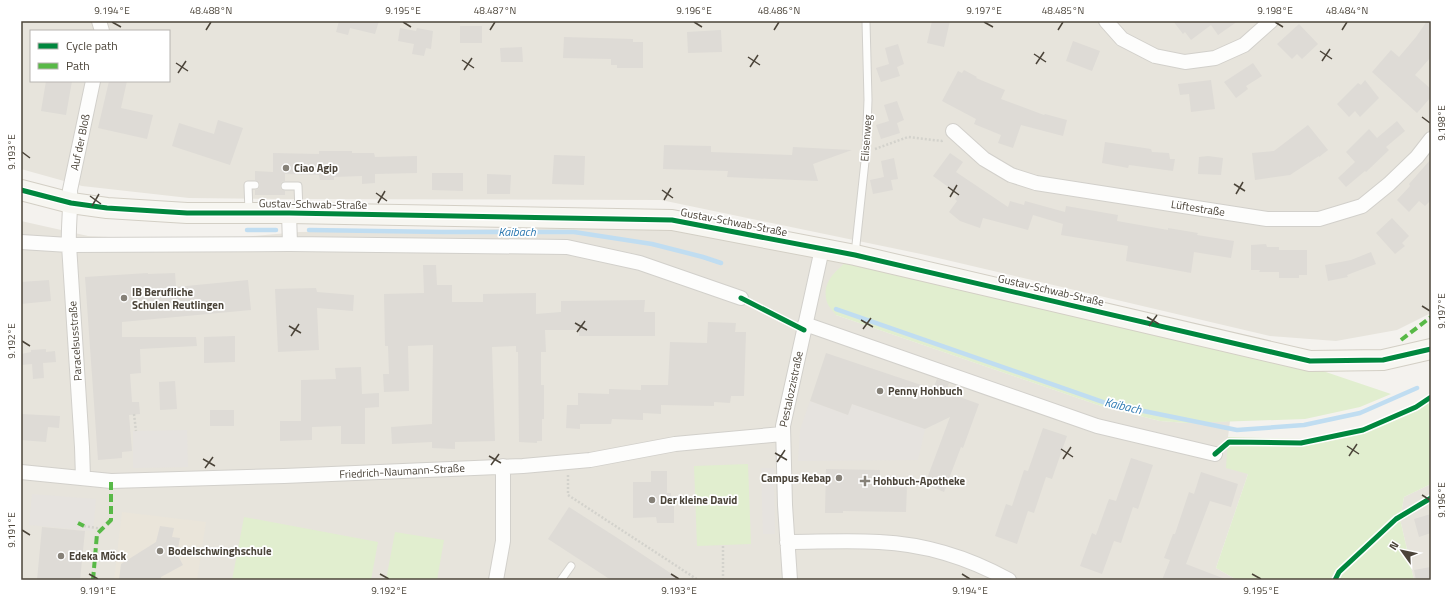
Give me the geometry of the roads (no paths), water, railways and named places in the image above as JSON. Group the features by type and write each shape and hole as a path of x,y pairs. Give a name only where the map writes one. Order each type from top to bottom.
{"street":[{"path":"1106,21 1122,39 1155,56 1185,62 1215,58 1244,45 1271,21"},
{"name":"Auf der Bloß","path":"71,203 70,190 93,82"},
{"name":"Lüftestraße","path":"953,131 984,159 1011,175 1036,183 1267,219 1319,219 1362,206 1389,184 1417,157 1431,140"},
{"name":"Gustav-Schwab-Straße","path":"21,190 71,203 107,208 180,213 294,213 672,220 855,255 1310,361 1383,360 1431,349"},
{"name":"Paracelsusstraße","path":"71,203 68,222 69,245 82,439 83,478"},
{"name":"Gustav-Schwab-Straße","path":"290,244 294,213"},
{"path":"21,242 69,245 290,244 567,247 640,263 741,298"},
{"name":"Pestalozzistraße","path":"790,580 782,434 787,405 822,249"},
{"path":"805,324 1097,426 1215,454"},
{"name":"Friedrich-Naumann-Straße","path":"21,472 111,481 284,476 567,463 675,444 782,434"},
{"path":"496,580 502,542 503,466"},
{"path":"787,542 856,541 906,545 928,549 965,560 1009,580"}],"lane":[{"name":"Elisenweg","path":"855,255 866,152 868,100 866,21"},
{"path":"249,213 248,185 255,186"},
{"path":"285,186 298,186 294,213"},
{"path":"561,580 571,566"}],"waterway":[{"name":"Kaibach","path":"247,230 276,230"},
{"name":"Kaibach","path":"309,230 574,232 652,244 721,263"},
{"name":"Kaibach","path":"836,309 1109,404 1237,430 1304,425 1360,413 1417,388"}],"place":[{"name":"Ciao Agip","path":"286,168"},
{"name":"IB Berufliche Schulen Reutlingen","path":"124,298"},
{"name":"Penny Hohbuch","path":"880,391"},
{"name":"Campus Kebap","path":"839,478"},
{"name":"Hohbuch-Apotheke","path":"865,481"},
{"name":"Der kleine David","path":"652,500"},
{"name":"Bodelschwinghschule","path":"160,551"},
{"name":"Edeka Möck","path":"61,556"}]}
